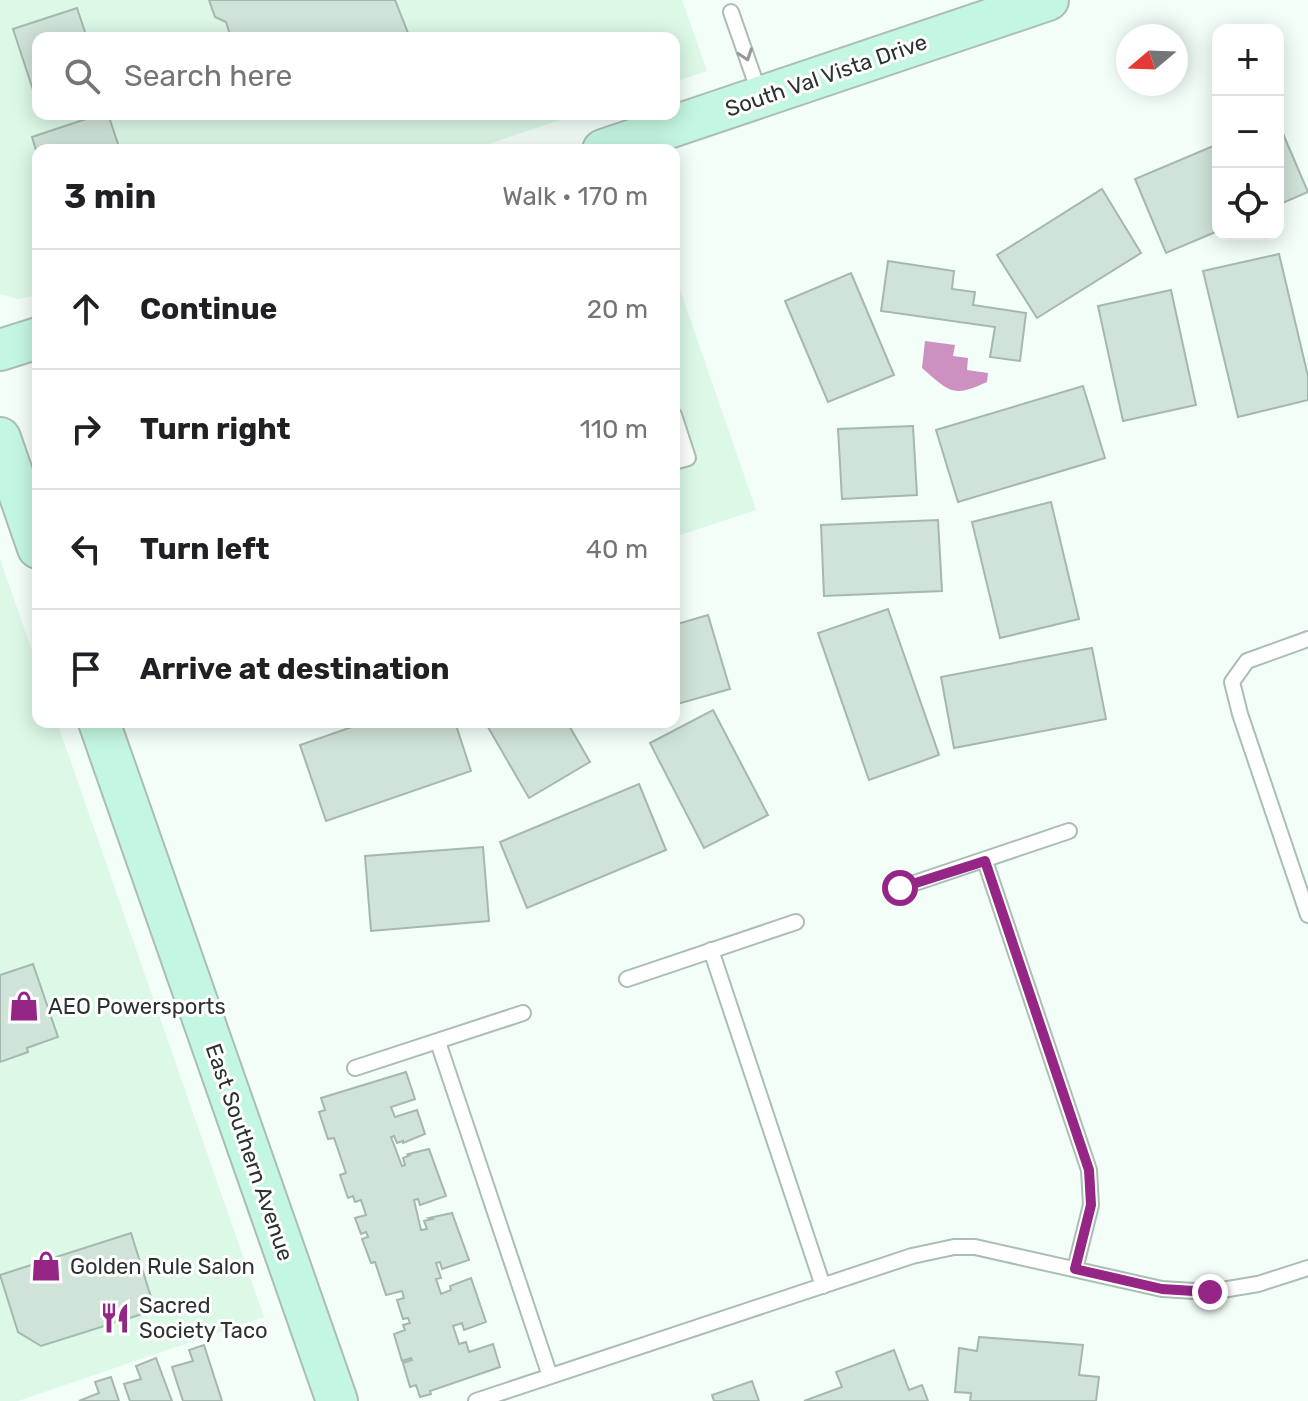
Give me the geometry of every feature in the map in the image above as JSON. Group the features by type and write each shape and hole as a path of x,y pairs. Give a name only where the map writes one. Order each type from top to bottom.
{"main road":[{"name":"South Val Vista Drive","path":"621,144 1048,0"},
{"path":"0,350 32,340"},
{"path":"0,438 32,531"},
{"name":"East Southern Avenue","path":"101,728 337,1401"}],"lane":[{"path":"731,12 761,97"},
{"path":"680,433 688,458 680,460"},
{"path":"1308,639 1247,661 1232,682 1308,915"},
{"path":"900,888 1069,831"},
{"path":"985,861 1089,1170 1091,1205 1075,1269"},
{"path":"627,979 796,922"},
{"path":"711,950 823,1286"},
{"path":"355,1068 523,1013"},
{"path":"438,1042 550,1376"},
{"path":"476,1401 912,1256 954,1247 996,1250 1162,1289 1210,1292 1258,1284 1308,1268"}],"shaded area":[{"path":"0,0 682,0 707,71 680,80 680,32 32,32 32,120 560,120 489,144 32,144 32,296 17,299 0,294"},
{"path":"680,289 756,510 680,535"},
{"path":"925,341 955,345 953,356 968,358 967,370 988,373 987,382 958,391 946,387 922,368"},
{"path":"0,559 32,651 32,728 59,728 264,1317 18,1401 0,1401"}],"building":[{"path":"209,0 395,0 408,32 229,32 226,22 215,17"},
{"path":"77,8 85,32 32,32 32,87 13,29"},
{"path":"83,120 110,120 118,144 34,144 32,137"},
{"path":"1284,136 1308,192 1284,202"},
{"path":"1212,147 1212,234 1166,253 1135,179"},
{"path":"1102,189 1141,253 1037,318 997,255"},
{"path":"1279,254 1308,376 1308,400 1238,417 1203,271"},
{"path":"888,261 954,271 952,289 975,292 973,305 1026,313 1020,361 990,357 995,327 881,311"},
{"path":"851,273 894,375 828,402 785,301"},
{"path":"1171,290 1196,405 1123,421 1098,306"},
{"path":"1083,386 1105,458 958,502 936,430"},
{"path":"913,426 917,495 842,499 838,429"},
{"path":"1051,502 1079,619 1000,638 972,522"},
{"path":"938,520 942,591 824,596 821,525"},
{"path":"888,609 939,755 869,780 818,633"},
{"path":"708,615 730,689 680,703 680,623"},
{"path":"1092,648 1106,719 954,748 941,677"},
{"path":"713,710 768,815 704,848 650,743"},
{"path":"349,728 457,728 471,771 326,821 300,745"},
{"path":"488,728 570,728 590,762 529,798"},
{"path":"639,784 666,850 527,908 500,842"},
{"path":"483,847 489,921 371,931 365,856"},
{"name":"AEO Powersports","path":"33,964 58,1037 0,1062 0,975"},
{"path":"406,1072 415,1099 391,1107 395,1117 417,1110 425,1134 403,1143 397,1143 394,1136 391,1137 402,1166 405,1165 403,1158 408,1154 429,1149 446,1196 420,1205 418,1199 414,1200 421,1230 427,1229 424,1221 432,1219 429,1218 452,1213 469,1260 442,1269 440,1262 436,1263 441,1278 436,1279 441,1294 451,1290 450,1286 471,1278 486,1322 464,1330 462,1323 453,1326 459,1344 466,1342 469,1352 493,1344 500,1367 420,1397 416,1385 410,1387 403,1363 412,1360 402,1361 394,1334 405,1330 403,1325 410,1323 408,1318 403,1319 397,1300 404,1298 402,1291 386,1295 375,1262 371,1263 362,1239 368,1237 366,1232 361,1234 355,1218 366,1215 361,1200 355,1202 353,1196 348,1198 340,1175 346,1173 334,1138 328,1139 319,1112 325,1110 321,1098"},
{"path":"131,1233 155,1310 41,1346 18,1332 0,1275"},
{"path":"979,1337 1083,1345 1079,1375 1099,1377 1096,1401 970,1401 971,1393 955,1392 959,1348 977,1351"},
{"path":"204,1345 222,1401 183,1401 172,1367 193,1361 189,1350"},
{"path":"894,1350 909,1390 922,1385 928,1401 804,1401 842,1387 836,1372"},
{"path":"156,1358 172,1401 130,1401 124,1384 141,1379 136,1366"},
{"path":"111,1377 119,1401 79,1401 99,1393 95,1382"},
{"path":"752,1381 759,1401 714,1401 712,1395"}],"place":[{"name":"AEO Powersports","path":"24,1006"},
{"name":"Golden Rule Salon","path":"46,1266"},
{"name":"Sacred Society Taco","path":"115,1318"}],"route":[{"path":"900,888 985,861 1089,1170 1091,1205 1075,1269 1162,1289 1210,1292"}]}
